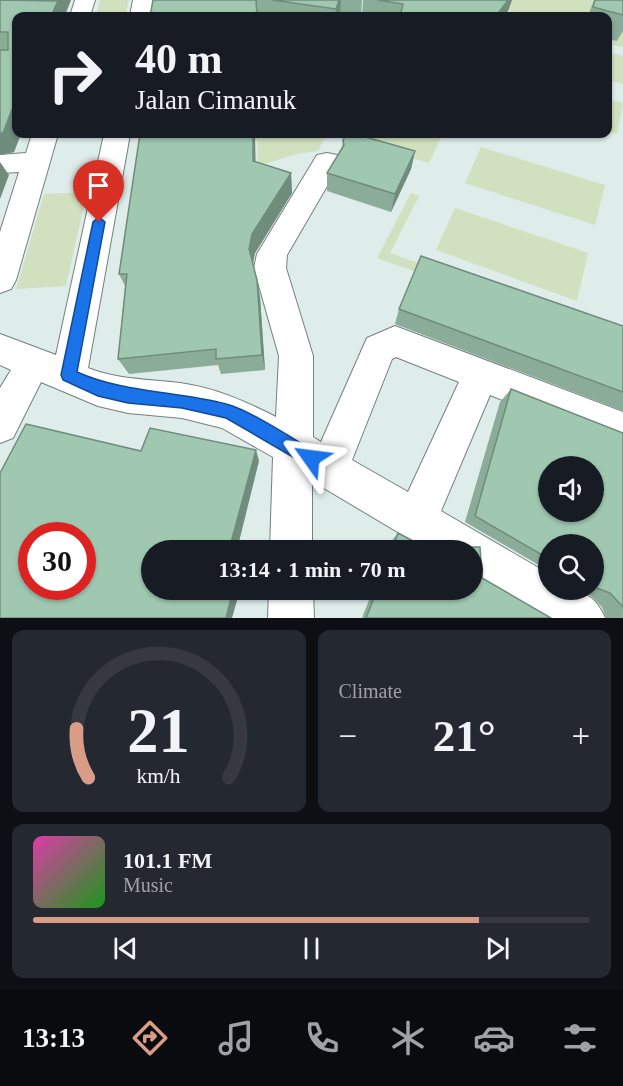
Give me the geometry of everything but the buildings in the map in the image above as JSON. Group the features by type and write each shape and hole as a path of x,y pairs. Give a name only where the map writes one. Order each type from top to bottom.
{"street":[{"path":"0,280 44,138"},
{"path":"69,375 116,138"},
{"path":"0,164 36,162"},
{"path":"291,540 296,356 270,268 272,254 327,162"},
{"path":"329,469 379,350 395,340 623,430"},
{"path":"0,349 69,375 98,389 182,401 229,411 449,540"},
{"path":"0,425 33,363"},
{"path":"416,521 481,374"},
{"path":"483,560 582,618"},
{"path":"291,600 291,618"}],"green space":[{"path":"100,0 129,0 126,12 97,12"},
{"path":"451,0 623,0 623,47 612,45 612,12 515,12"},
{"path":"612,53 623,56 623,84 612,81"},
{"path":"612,100 623,103 617,134 612,132"},
{"path":"240,138 325,138 318,151 297,154 258,166 257,140 240,140"},
{"path":"346,138 441,138 429,163"},
{"path":"481,147 605,185 595,225 465,183"},
{"path":"87,192 66,286 16,289 44,194"},
{"path":"411,193 419,196 390,253 622,334 623,345 377,258"},
{"path":"455,208 588,253 577,301 436,250"}],"route":[{"path":"99,222 69,375 98,389 128,396 182,401 229,411 311,458"}]}
